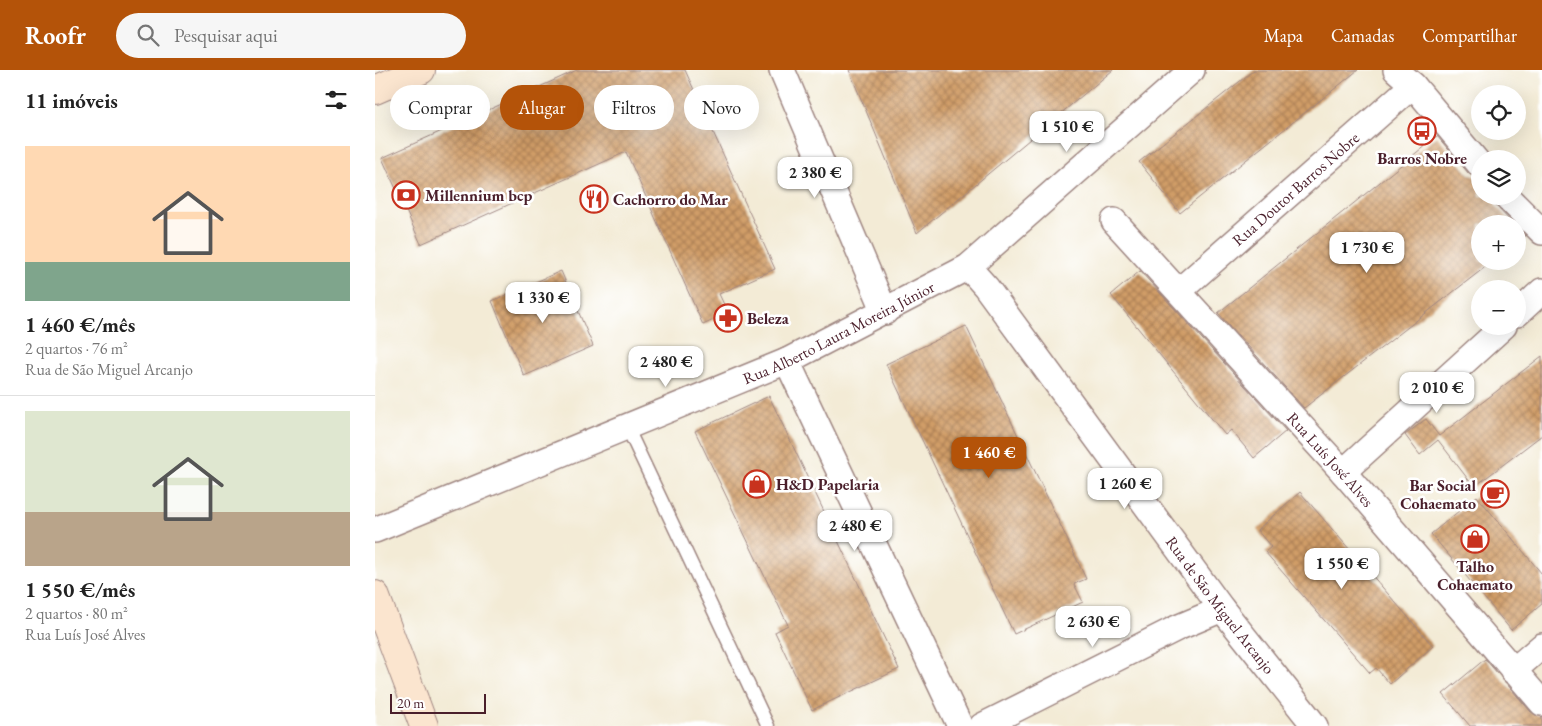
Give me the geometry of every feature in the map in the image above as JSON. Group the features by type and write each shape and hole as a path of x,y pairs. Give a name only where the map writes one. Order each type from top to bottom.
{"main road":[{"path":"375,90 421,70"},
{"path":"375,594 424,726"}],"street":[{"path":"783,70 885,312"},
{"name":"Rua Alberto Laura Moreira Júnior","path":"375,530 626,425 787,361 885,312 968,267 1192,70"},
{"path":"1405,78 1471,155"},
{"name":"Rua Doutor Barros Nobre","path":"1179,292 1405,78"},
{"path":"1515,205 1542,232"},
{"name":"Rua Luís José Alves","path":"1114,221 1343,472 1542,703"},
{"name":"Rua de São Miguel Arcanjo","path":"968,267 987,287 1222,610 1315,726"},
{"path":"1526,306 1542,292"},
{"path":"1343,472 1493,335"},
{"path":"787,361 960,726"},
{"path":"981,726 1177,628 1222,610"},
{"path":"1513,671 1542,646"}],"lane":[{"path":"626,425 768,726"}],"building":[{"path":"577,70 685,70 692,85 684,85 684,130 712,130 775,269 719,294 728,313 703,325 626,152 421,244 382,158 444,130 490,130 490,109 500,105 500,130 584,130 584,85 544,85"},
{"path":"849,70 1113,70 917,233"},
{"path":"1254,70 1358,70 1180,213 1139,162"},
{"path":"1437,136 1471,175 1471,205 1496,205 1504,215 1471,215 1471,270 1481,270 1304,408 1218,313"},
{"path":"561,271 593,346 524,376 492,301"},
{"path":"1140,271 1286,431 1254,458 1231,430 1225,435 1111,295"},
{"path":"966,326 1086,579 1074,584 1083,602 1014,634 886,364"},
{"path":"1542,356 1542,435 1474,487 1438,440 1420,455 1405,435 1426,419 1439,436"},
{"path":"769,396 899,669 812,710 775,632 788,625 695,431"},
{"path":"1300,492 1433,646 1390,684 1376,668 1370,673 1265,552 1271,547 1257,530"},
{"path":"1477,496 1542,574 1542,604 1511,630 1431,534"},
{"path":"1485,659 1531,712 1542,717 1542,726 1470,726 1443,694"}],"place":[{"name":"Barros Nobre","path":"1422,131"},
{"name":"Millennium bcp","path":"406,195"},
{"name":"Cachorro do Mar","path":"594,199"},
{"name":"Beleza","path":"728,318"},
{"name":"H&D Papelaria","path":"757,484"},
{"name":"Bar Social Cohaemato","path":"1495,494"},
{"name":"Talho Cohaemato","path":"1475,539"}]}
